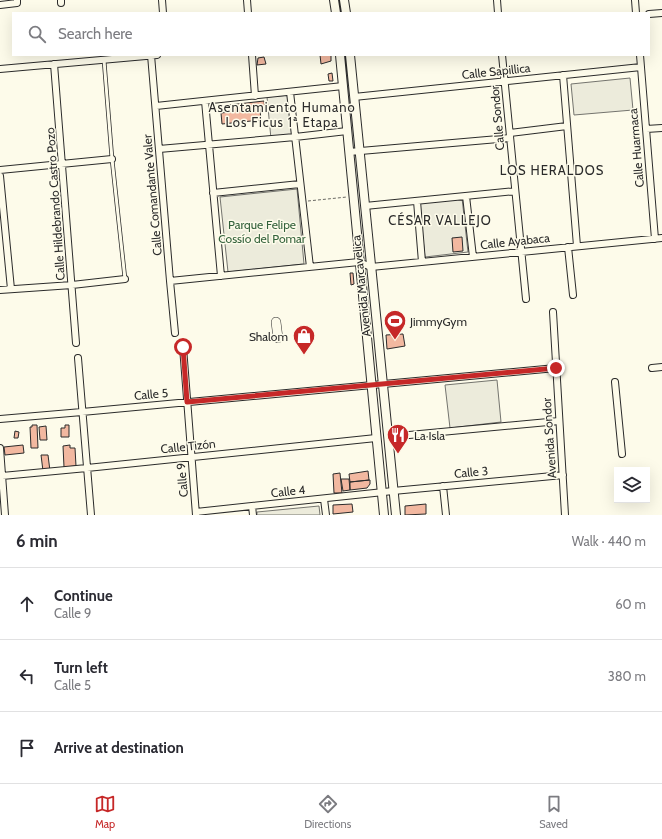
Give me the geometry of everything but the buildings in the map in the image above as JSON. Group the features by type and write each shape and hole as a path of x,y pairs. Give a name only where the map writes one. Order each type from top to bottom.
{"main road":[{"path":"276,322 278,338"}],"street":[{"path":"0,5 17,3 17,0"},
{"path":"162,0 163,12"},
{"path":"247,0 248,12"},
{"path":"334,0 336,12"},
{"path":"344,0 346,12"},
{"path":"497,0 498,12"},
{"path":"635,0 636,12"},
{"path":"650,14 662,13"},
{"path":"0,68 151,56"},
{"name":"Calle Comandante Valer","path":"151,56 170,281 176,332"},
{"path":"252,56 255,96"},
{"name":"Avenida Marcavelica","path":"340,56 384,515"},
{"name":"Avenida Marcavelica","path":"350,56 396,515"},
{"name":"Calle Sondor","path":"502,56 526,299"},
{"name":"Calle Huarmaca","path":"640,56 655,238"},
{"name":"Calle Hildebrando Castro Pozo","path":"54,64 76,343"},
{"name":"Calle Sapillica","path":"354,97 641,67"},
{"path":"563,75 576,246"},
{"path":"156,106 343,86"},
{"path":"290,92 310,267"},
{"path":"205,101 221,276"},
{"path":"349,152 510,136 567,126"},
{"path":"646,129 662,128"},
{"path":"159,149 347,131"},
{"path":"0,170 112,159"},
{"path":"0,176 11,289"},
{"path":"213,193 300,184"},
{"path":"365,206 515,191"},
{"path":"466,196 473,257"},
{"path":"417,201 422,262"},
{"name":"Calle Ayabaca","path":"371,267 662,238"},
{"path":"568,247 573,295"},
{"path":"170,281 359,262 371,267"},
{"path":"0,290 72,285 125,279"},
{"name":"Avenida Sondor","path":"553,312 565,515"},
{"name":"Calle 9","path":"183,347 196,514"},
{"path":"78,358 91,515"},
{"path":"652,368 662,367"},
{"name":"Calle 5","path":"0,418 82,412 556,368"},
{"path":"615,382 622,454"},
{"path":"388,437 559,422"},
{"name":"Calle Tizón","path":"2,476 376,438"},
{"path":"0,448 5,515"},
{"name":"Calle 3","path":"382,493 562,475"},
{"path":"442,486 446,515"},
{"name":"Calle 4","path":"196,514 252,506 382,493"},
{"path":"324,499 326,515"},
{"path":"252,506 253,515"}],"lane":[{"path":"104,60 112,159 125,279"}],"path":[{"path":"302,201 353,196"}],"green space":[{"path":"630,78 633,110 574,115 571,84"},
{"path":"291,95 294,137 271,139 267,97"},
{"name":"Parque Felipe Cossío del Pomar","path":"297,189 304,264 228,272 220,197"},
{"path":"462,198 468,252 425,257 419,203"},
{"path":"497,380 501,422 450,428 445,385"},
{"path":"319,506 320,515 257,515 257,512"}],"place":[{"name":"JimmyGym","path":"395,340"},
{"name":"Shalom","path":"304,356"},
{"name":"La Isla","path":"398,454"}],"district":[{"name":"Asentamiento Humano Los Ficus 1ª Etapa","path":"282,114"},
{"name":"LOS HERALDOS","path":"552,170"},
{"name":"CÉSAR VALLEJO","path":"440,220"}],"route":[{"path":"183,347 187,402 556,368"}]}
